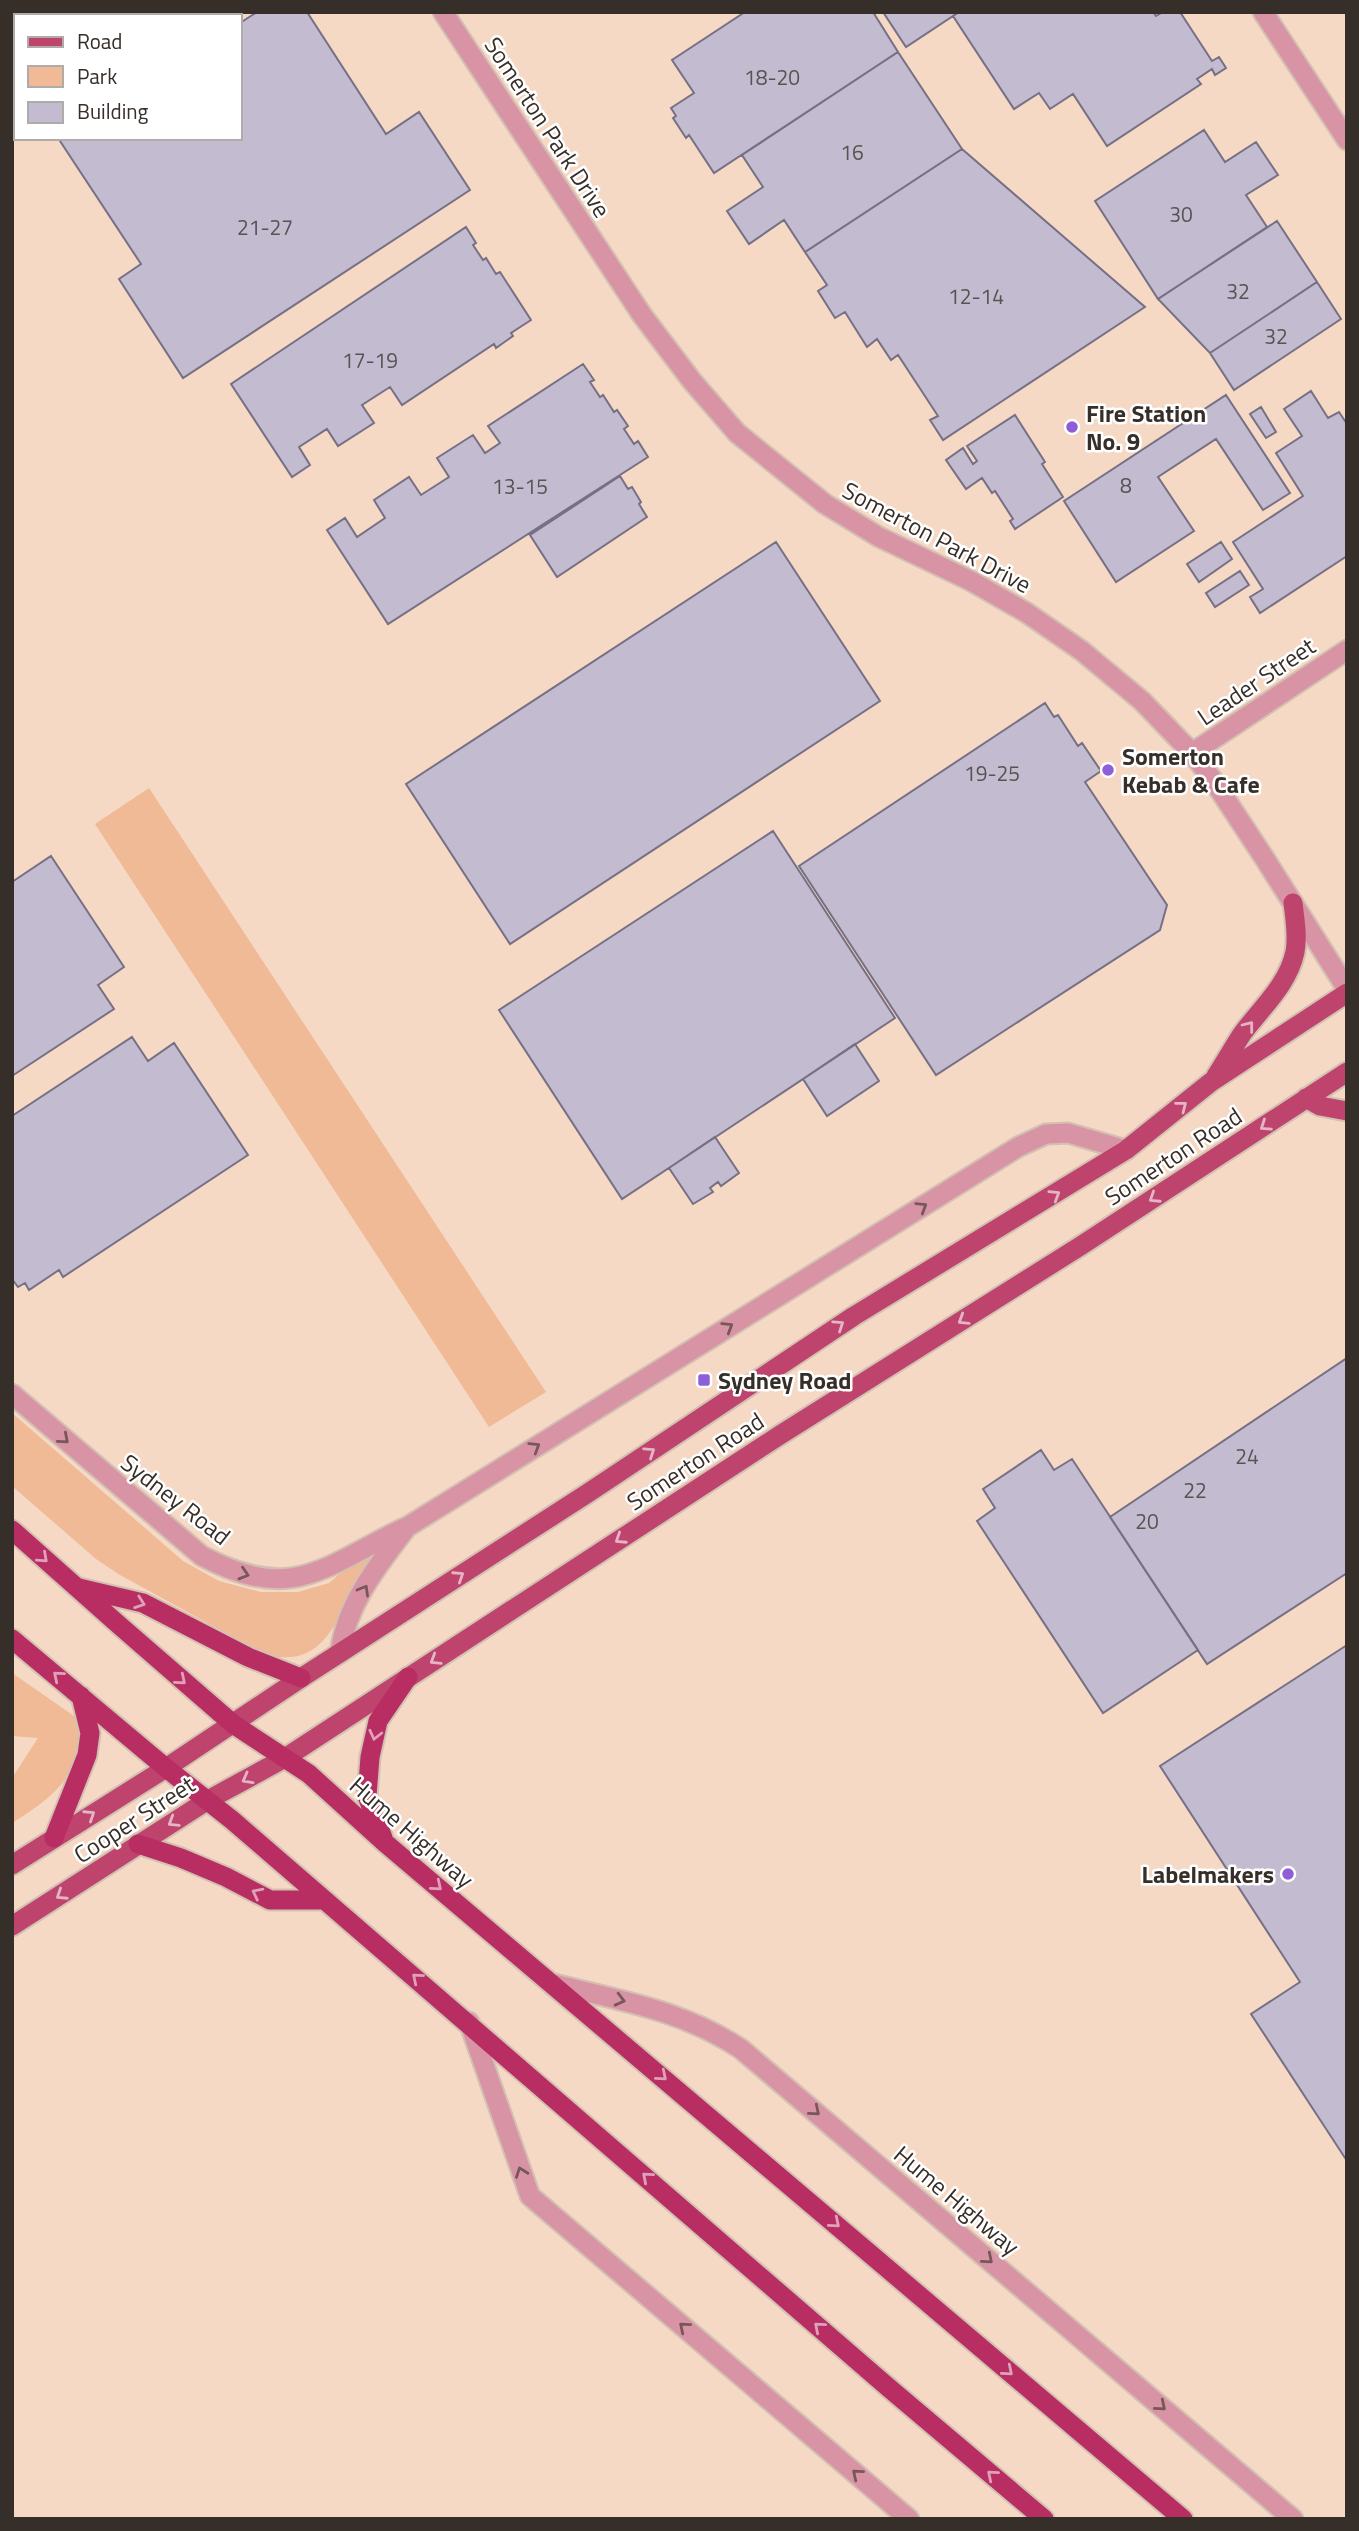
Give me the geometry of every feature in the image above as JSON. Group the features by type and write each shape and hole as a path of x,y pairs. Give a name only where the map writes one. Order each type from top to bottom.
{"highway":[{"path":"12,1530 233,1724"},
{"path":"74,1587 143,1603 248,1657 301,1678"},
{"path":"12,1639 208,1800 469,2022 889,2388 1044,2519"},
{"path":"384,1842 367,1796 370,1757 378,1721 408,1676"},
{"path":"54,1838 87,1755 90,1733 81,1696"},
{"name":"Hume Highway","path":"233,1724 309,1774 384,1842 1183,2519"},
{"path":"138,1844 226,1877 270,1900 323,1900"}],"main road":[{"path":"1211,1082 1289,970 1295,952 1297,930 1293,903"},
{"name":"Somerton Road","path":"233,1724 854,1316 1126,1150 1211,1082 1347,991"},
{"name":"Somerton Road","path":"285,1758 780,1435 1070,1252 1347,1072"},
{"path":"1306,1098 1320,1106 1347,1111"},
{"name":"Cooper Street","path":"12,1865 233,1724"},
{"name":"Cooper Street","path":"12,1926 208,1800 285,1758"}],"street":[{"name":"Somerton Park Drive","path":"443,12 642,315 692,381 737,433 825,505 879,537 971,581 1027,613 1071,643 1142,701 1192,753 1241,821 1347,991"},
{"path":"1263,12 1347,141"},
{"name":"Leader Street","path":"1192,753 1347,650"},
{"name":"Somerton Road","path":"340,1653 348,1617 377,1567 407,1527 1018,1147 1046,1134 1068,1133 1126,1150"},
{"name":"Sydney Road","path":"12,1394 202,1556 225,1568 253,1577 277,1580 298,1578 324,1570 358,1550 407,1527"},
{"path":"12,1652 34,1656"},
{"name":"Hume Highway","path":"554,1984 667,2012 704,2026 741,2049 1293,2519"},
{"path":"469,2022 530,2196 909,2519"}],"shaded area":[{"path":"12,12 1347,12 1347,2519 12,2519"}],"green space":[{"path":"149,788 546,1392 489,1427 95,824"},
{"path":"12,1413 183,1561 219,1581 261,1592 298,1592 329,1583 352,1563 376,1551 334,1626 318,1646 296,1656 266,1655 120,1575 96,1559 12,1486"},
{"path":"12,1673 74,1716 80,1725 82,1738 74,1764 61,1785 43,1802 12,1823 12,1778 38,1738 12,1736"}],"building":[{"path":"12,12 172,14 14,14"},
{"path":"257,12 307,12 386,134 419,112 470,190 183,378 119,279 141,264 60,141 242,140 242,22"},
{"path":"745,12 873,12 898,52 714,173 689,135 686,138 673,118 676,116 671,108 694,93 672,60"},
{"path":"883,12 959,12 906,47"},
{"path":"959,12 1153,12 1156,16 1163,12 1180,12 1212,61 1219,57 1226,68 1215,75 1212,69 1197,79 1201,84 1107,146 1073,94 1050,109 1039,93 1014,109 953,16"},
{"path":"898,52 962,149 805,252 784,220 749,244 727,211 763,187 742,155"},
{"path":"1204,130 1225,162 1256,142 1278,175 1246,195 1267,227 1158,299 1095,201"},
{"path":"962,149 1145,307 943,440 930,420 938,416 898,355 891,360 877,339 867,347 845,312 835,318 818,291 827,285 805,252"},
{"path":"1277,221 1317,282 1210,353 1158,299"},
{"path":"466,227 483,260 486,258 496,274 500,272 531,320 511,333 513,336 496,348 494,344 402,405 390,387 362,405 374,423 338,446 327,429 299,447 310,465 292,477 231,384"},
{"path":"1317,282 1341,319 1234,390 1210,353"},
{"path":"583,364 594,380 590,382 600,397 603,395 614,412 617,410 628,426 624,429 634,444 638,441 648,457 388,624 327,530 345,518 357,537 385,518 374,500 409,477 421,495 449,477 437,458 473,435 485,453 500,443 488,426"},
{"path":"1311,391 1328,418 1339,412 1347,424 1347,556 1260,613 1250,597 1263,589 1233,542 1303,496 1276,453 1302,436 1284,409"},
{"path":"1226,395 1290,493 1263,510 1216,439 1158,477 1194,531 1116,582 1064,501"},
{"path":"1261,407 1276,432 1266,438 1250,414"},
{"path":"1015,415 1045,462 1042,464 1063,497 1015,529 1010,521 1013,519 995,491 992,493 982,478 966,489 946,460 963,448 973,464 977,461 967,446"},
{"path":"620,476 628,489 632,487 647,517 557,577 530,535"},
{"path":"776,542 880,701 510,944 406,784"},
{"path":"1221,542 1232,559 1199,582 1187,564"},
{"path":"1240,571 1249,585 1215,607 1206,593"},
{"path":"1045,703 1054,717 1058,715 1078,746 1082,743 1101,771 1085,782 1167,905 1160,930 936,1075 799,866"},
{"path":"773,831 895,1018 622,1199 499,1010"},
{"path":"51,856 124,967 98,985 114,1009 12,1076 12,882"},
{"path":"132,1037 148,1061 174,1043 248,1155 63,1277 59,1270 29,1290 25,1283 18,1287 12,1279 12,1116"},
{"path":"855,1044 879,1081 827,1116 803,1079"},
{"path":"715,1137 739,1173 721,1186 718,1182 710,1188 713,1192 693,1204 669,1168"},
{"path":"1347,1358 1347,1573 1207,1664 1110,1517"},
{"path":"1041,1450 1054,1470 1072,1459 1198,1650 1103,1713 977,1521 995,1508 983,1489"},
{"name":"Labelmakers","path":"1347,1645 1347,2161 1251,2014 1300,1982 1160,1766"}],"place":[{"name":"Fire Station No. 9","path":"1072,427"},
{"name":"Somerton Kebab & Cafe","path":"1108,770"},
{"name":"Sydney Road","path":"704,1380"},
{"name":"Labelmakers","path":"1288,1874"}]}
